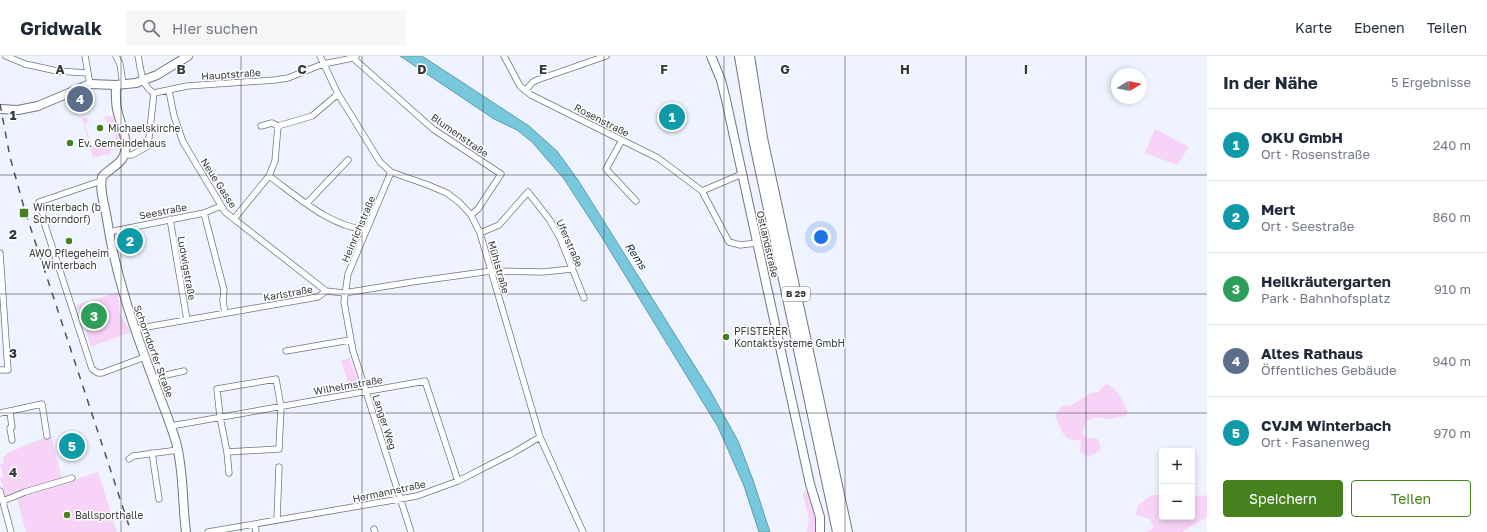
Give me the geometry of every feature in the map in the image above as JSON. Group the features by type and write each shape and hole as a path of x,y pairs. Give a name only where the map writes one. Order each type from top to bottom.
{"highway":[{"name":"B 29","path":"740,56 754,139 838,532"},
{"name":"B 29","path":"749,56 754,95 764,145 847,532"}],"street":[{"path":"6,56 25,64 57,71 88,73"},
{"path":"86,56 90,84"},
{"path":"116,56 120,64 118,113 125,137 124,154 119,163 107,171 101,179 39,202 62,279 92,369 98,373 102,373 145,357"},
{"path":"124,154 132,155 148,146 154,93 148,90 144,81 138,56"},
{"path":"0,109 18,110 38,106 90,84 119,85 144,81 176,60 188,56"},
{"name":"Mühlstraße","path":"320,56 338,94 380,162 391,172 447,193 460,203 471,215 480,233 540,437 583,532"},
{"name":"Rosenstraße","path":"504,56 520,86 525,91 658,158 683,175 702,191 730,242 740,245 757,243"},
{"path":"525,91 533,82 537,80 606,56"},
{"name":"Ostlandstraße","path":"711,56 724,90 810,484 820,517 820,532"},
{"name":"Hauptstraße","path":"154,93 169,91 186,86 288,78 323,64 354,57"},
{"name":"Blumenstraße","path":"354,57 433,129 501,174 478,209 471,215"},
{"name":"Neue Gasse","path":"169,91 174,116 183,142 221,206 234,219 326,291"},
{"path":"261,126 272,123 278,126 312,116 338,94"},
{"path":"234,219 269,176 276,161 278,126"},
{"path":"622,140 606,169 636,201"},
{"path":"307,203 348,160"},
{"name":"Heinrichstraße","path":"344,293 348,274 391,172"},
{"path":"702,191 742,174"},
{"path":"269,176 307,203 321,215 354,229 366,230"},
{"name":"Schorndorfer Straße","path":"101,179 109,232 123,293 152,378 171,426 178,450 186,532"},
{"name":"Uferstraße","path":"480,233 499,225 528,192 549,219 560,238 584,298"},
{"name":"Seestraße","path":"109,232 204,212 221,206"},
{"path":"204,212 224,290 223,301 225,313"},
{"name":"Ludwigstraße","path":"170,219 187,320"},
{"path":"0,253 8,370 0,370"},
{"name":"Karlstraße","path":"135,329 318,297 326,291 344,293 491,271 543,272 572,269"},
{"name":"Langer Weg","path":"344,293 350,340 411,532"},
{"path":"286,351 350,340"},
{"path":"152,378 184,371"},
{"path":"227,452 279,449 281,407 276,379 217,389 216,392 227,452 229,473"},
{"name":"Wilhelmstraße","path":"171,426 425,381 458,482"},
{"path":"0,414 42,404 47,436"},
{"path":"10,412 12,440"},
{"name":"Hermannstraße","path":"208,532 417,496 458,482 540,437"},
{"path":"129,459 133,456 178,450"},
{"path":"152,453 158,499"},
{"path":"277,520 279,467"},
{"path":"3,501 25,492 72,478"},
{"path":"0,491 10,532"},
{"path":"256,524 256,532"}],"shaded area":[{"path":"87,117 89,122 85,124 91,146 97,148 116,140 104,117 113,117 115,121 113,123 119,132 119,142 116,142 116,150 111,150 110,154 93,157 82,119"},
{"path":"1155,129 1189,147 1177,165 1145,153"},
{"path":"118,292 120,314 131,332 91,347 79,309 76,310 74,306"},
{"path":"350,358 360,388 351,391 341,361"},
{"path":"1106,384 1116,391 1128,411 1126,416 1108,419 1097,417 1088,420 1082,432 1085,437 1098,439 1101,450 1088,457 1080,452 1081,441 1068,439 1062,432 1055,415 1062,406 1072,405 1090,393 1098,392"},
{"path":"51,435 62,479 29,487 6,498 0,478 3,477 0,464 4,463 3,456 6,456 5,454"},
{"path":"98,472 117,532 26,532 17,499"},
{"path":"805,490 808,492 815,518 815,532 807,532 809,520 803,494"},
{"path":"1152,495 1159,495 1159,520 1195,520 1195,496 1207,495 1207,517 1182,532 1145,532 1154,528 1150,519 1136,515 1138,505"}],"water":[{"path":"400,56 422,56 529,126 557,151 578,180 711,392 738,441 753,480 770,532 759,532 744,486 718,427 601,236 564,179 532,142 517,130 494,119"}],"railway":[{"path":"0,104 10,157 25,211 131,532"}],"place":[{"name":"Altes Rathaus","path":"80,99"},
{"name":"OKU GmbH","path":"672,117"},
{"name":"Michaelskirche","path":"100,128"},
{"name":"Ev. Gemeindehaus","path":"70,143"},
{"name":"Winterbach (b Schorndorf)","path":"24,213"},
{"name":"AWO Pflegeheim Winterbach","path":"69,241"},
{"name":"Mert","path":"130,241"},
{"name":"Heilkräutergarten","path":"94,316"},
{"name":"PFISTERER Kontaktsysteme GmbH","path":"726,337"},
{"name":"CVJM Winterbach","path":"72,446"},
{"name":"Ballsporthalle","path":"67,515"}],"water label":[{"name":"Rems","path":"636,256"}]}
